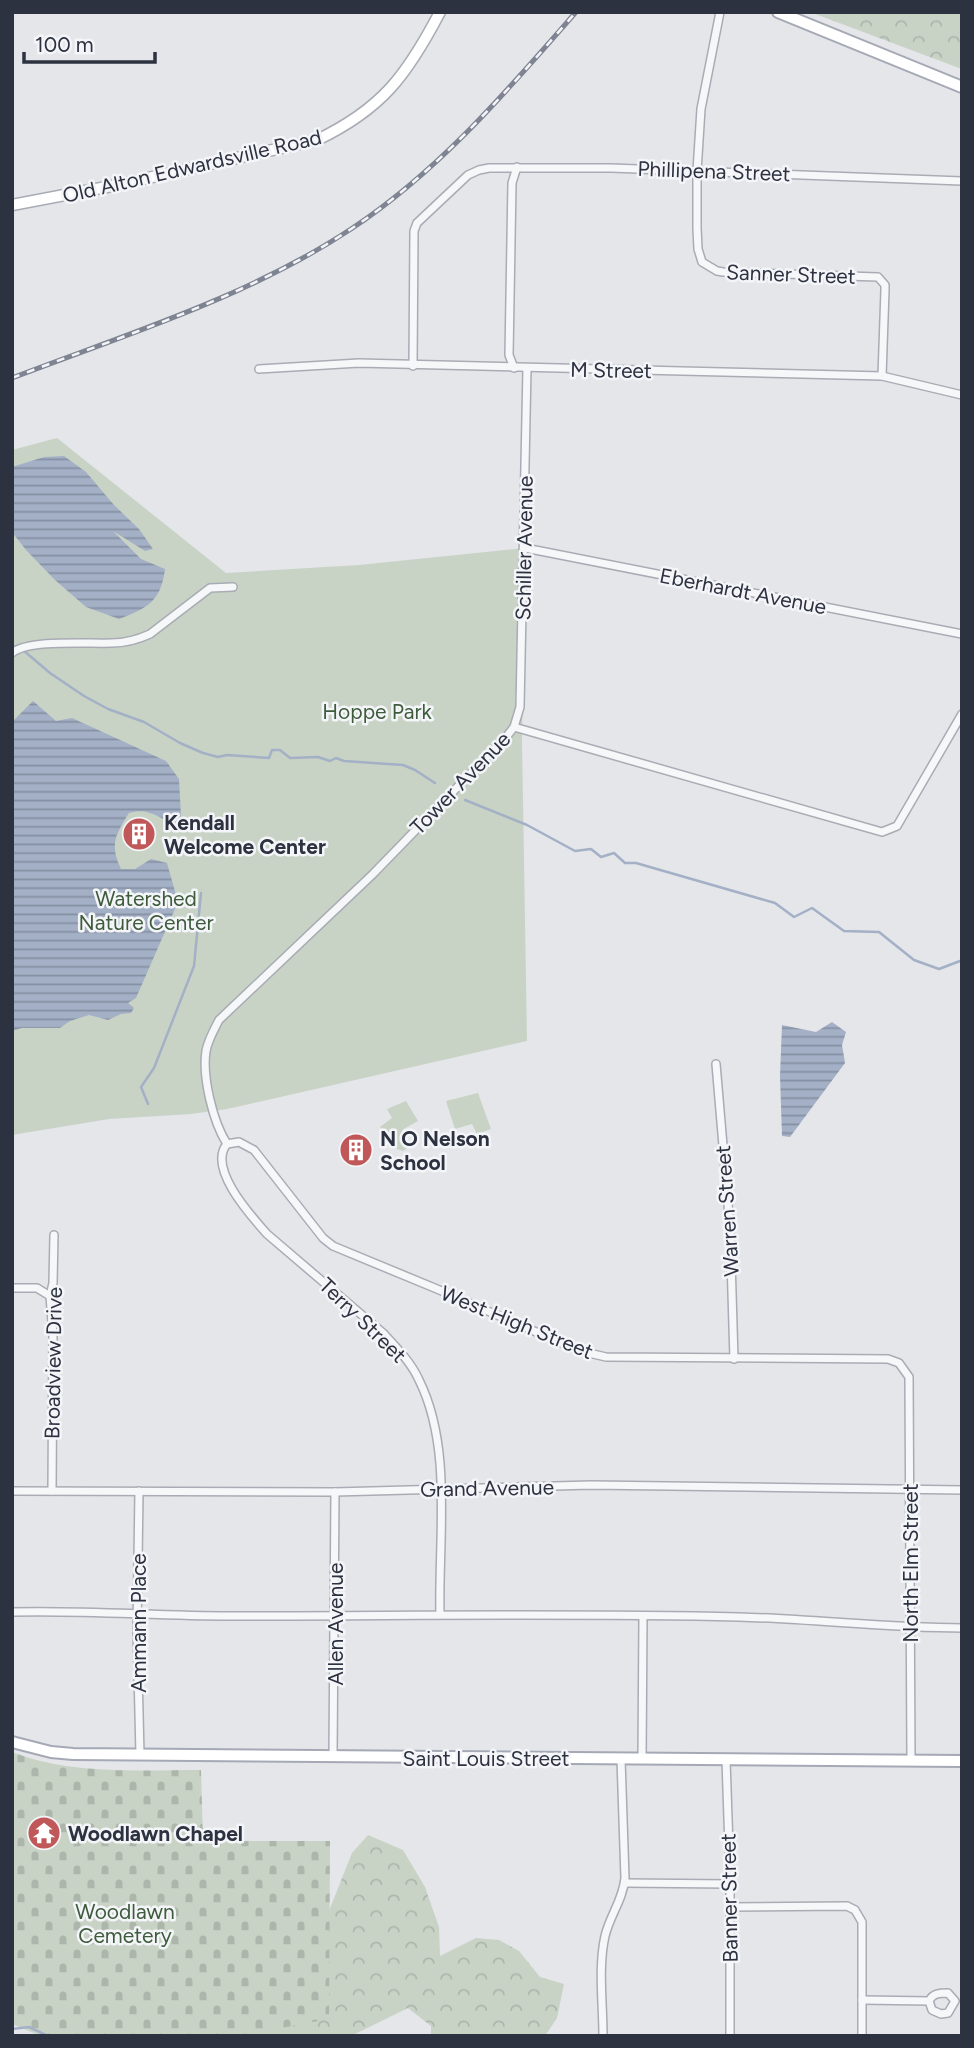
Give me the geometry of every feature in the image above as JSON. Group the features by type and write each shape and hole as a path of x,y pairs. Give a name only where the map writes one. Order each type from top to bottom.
{"main road":[{"path":"778,12 962,87"},
{"name":"Saint Louis Street","path":"12,1742 51,1752 73,1754 962,1761"}],"street":[{"name":"Old Alton Edwardsville Road","path":"12,205 117,185 317,140 345,127 367,112 405,74 440,12"},
{"path":"697,171 701,109 720,12"},
{"path":"514,368 509,355 512,183 517,167"},
{"name":"Phillipena Street","path":"413,366 414,231 417,223 468,175 479,170 517,167 697,171 962,181"},
{"name":"Sanner Street","path":"697,171 698,239 702,262 717,271 878,277 882,280 885,290 883,376"},
{"name":"M Street","path":"259,369 359,363 883,376 962,395"},
{"name":"Schiller Avenue","path":"514,727 520,707 527,368"},
{"name":"Eberhardt Avenue","path":"525,548 962,634"},
{"path":"12,653 31,646 114,643 140,638 150,634 210,588 233,587"},
{"name":"Tower Avenue","path":"227,1144 217,1126 206,1074 208,1042 219,1020 373,874 514,727 876,830 889,831 897,826 962,714"},
{"name":"Warren Street","path":"716,1064 731,1237 734,1359"},
{"name":"West High Street","path":"227,1144 239,1142 254,1150 324,1238 342,1251 592,1355 888,1359 904,1367"},
{"name":"Terry Street","path":"227,1144 222,1154 222,1164 229,1185 253,1219 383,1333 415,1372 428,1400 434,1420 440,1463 440,1614"},
{"name":"Broadview Drive","path":"52,1491 54,1334 50,1296 54,1283 54,1235"},
{"path":"12,1288 42,1289 50,1296"},
{"name":"North Elm Street","path":"904,1367 909,1377 911,1760"},
{"name":"Grand Avenue","path":"12,1491 335,1492 604,1485 962,1490"},
{"name":"Ammann Place","path":"139,1491 137,1614 140,1755"},
{"name":"Allen Avenue","path":"333,1756 335,1492"},
{"path":"12,1612 83,1611 180,1616 440,1614 742,1617 962,1629"},
{"path":"642,1759 643,1616"},
{"path":"603,2036 606,1931 625,1883 621,1759"},
{"name":"Banner Street","path":"726,1760 730,1884 730,2036"},
{"path":"625,1883 730,1884"},
{"path":"730,1907 847,1906 853,1909 862,1922 862,2036"},
{"path":"862,2000 929,2001"}],"green space":[{"path":"810,12 962,12 962,70 959,68"},
{"path":"57,438 226,573 359,565 525,548 522,741 527,1041 227,1109 109,1119 12,1135 12,450"},
{"path":"478,1093 491,1129 477,1134 472,1124 455,1129 446,1101"},
{"path":"406,1101 418,1121 402,1130 410,1146 403,1151 397,1149 380,1127 392,1118 387,1109"},
{"name":"Woodlawn Cemetery","path":"12,1752 58,1765 81,1768 201,1770 203,1841 330,1841 329,2019 265,2031 253,2036 41,2036 12,2024"},
{"path":"368,1835 403,1850 425,1887 439,1927 440,1956 476,1938 499,1940 519,1951 540,1977 564,1984 557,2018 545,2036 431,2036 431,2026 408,2008 351,2036 182,2036 323,1926 352,1853"}],"water":[{"path":"64,456 86,472 139,529 153,549 145,551 113,531 141,559 165,569 160,589 151,602 119,619 86,607 55,580 12,532 12,467 44,457"},
{"path":"33,701 56,721 72,718 166,761 179,779 181,816 176,826 148,812 129,813 118,833 115,846 121,869 135,869 151,859 167,863 178,902 136,998 128,1003 134,1008 131,1013 108,1020 89,1015 70,1021 60,1028 22,1028 12,1031 12,722"},
{"path":"832,1022 846,1032 842,1045 845,1063 790,1137 782,1136 782,1025 816,1032"}],"waterway":[{"path":"23,650 50,673 84,696 108,709 144,722 203,753 218,757 227,755 269,758 272,750 280,750 290,758 318,757 330,761 336,758 344,761 403,765 435,783"},
{"path":"465,800 527,825 575,851 591,849 601,857 614,853 625,863 636,863 775,903 794,917 812,908 844,931 879,932 914,960 939,969 962,962"},
{"path":"148,1104 141,1087 154,1068 194,966 201,893"},
{"path":"12,2029 29,2027 48,2036"}],"railway":[{"path":"12,378 229,294 271,275 351,229 414,182 443,156 498,100 576,12"}],"place":[{"name":"Kendall Welcome Center","path":"139,834"},
{"name":"N O Nelson School","path":"356,1150"},
{"name":"Woodlawn Chapel","path":"44,1833"}],"park label":[{"name":"Hoppe Park","path":"377,711"},
{"name":"Watershed Nature Center","path":"146,910"}]}
